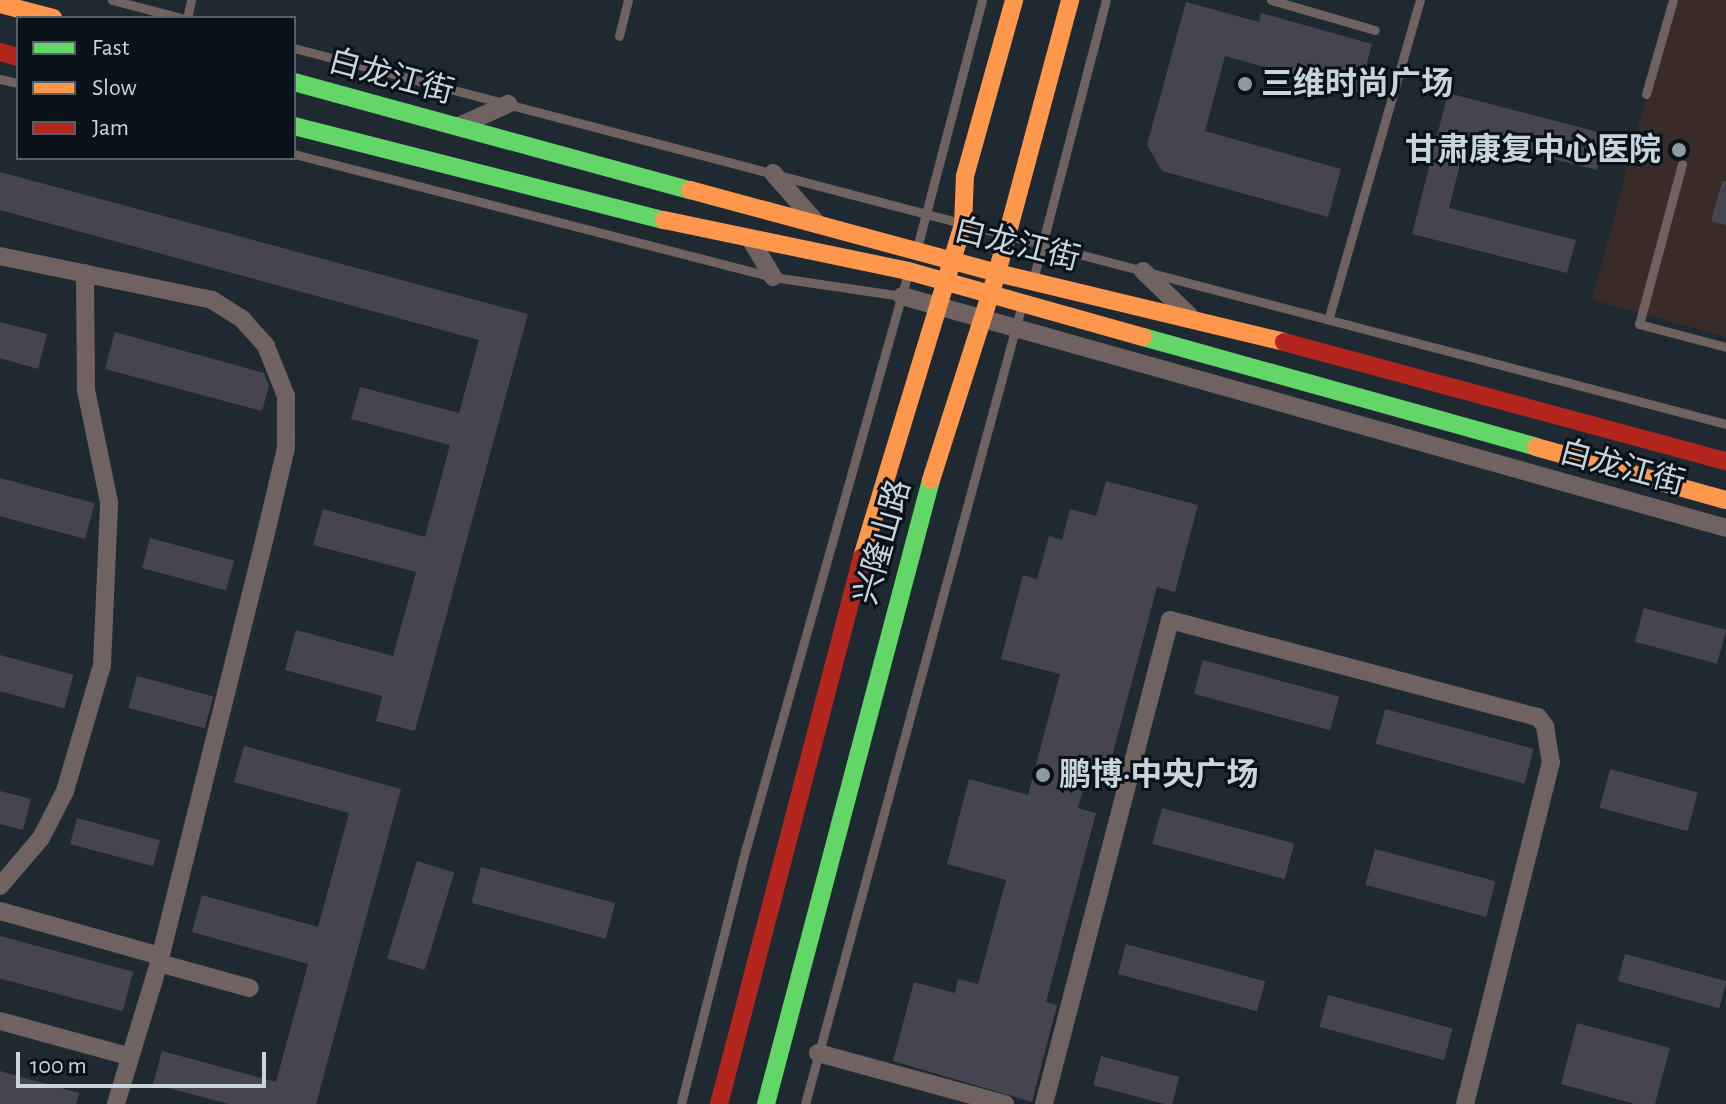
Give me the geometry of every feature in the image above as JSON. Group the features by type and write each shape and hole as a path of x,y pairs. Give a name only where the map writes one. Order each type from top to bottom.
{"main road":[{"name":"兴隆山路","path":"719,1104 871,523 963,225 965,176 1014,0"},
{"name":"兴隆山路","path":"766,1104 915,535 987,292 997,273 1070,0"},
{"path":"0,4 45,16"},
{"name":"白龙江街","path":"296,83 815,221 997,273 1191,317 1726,461"},
{"name":"白龙江街","path":"296,127 752,242 944,280 1433,421 1726,500"}],"street":[{"path":"459,126 508,104"},
{"path":"773,173 815,221"},
{"path":"752,242 773,277"},
{"path":"0,256 186,291 227,309 266,346 282,378 289,413 286,448 160,959 128,1056 116,1104"},
{"path":"1143,271 1191,317"},
{"path":"0,886 30,853 60,802 88,726 102,665 109,502 86,390 85,273"},
{"name":"白龙江街","path":"902,296 1185,375 1384,435 1726,528"},
{"path":"1139,336 1185,375"},
{"path":"1384,435 1433,421"},
{"path":"1044,1104 1170,620 1538,717 1545,726 1551,762 1465,1104"},
{"path":"0,911 250,988"},
{"path":"0,1021 128,1056"},
{"path":"818,1053 1005,1104"}],"lane":[{"path":"112,0 144,4 178,16"},
{"path":"619,36 628,0"},
{"path":"681,1104 746,848 916,251 982,0"},
{"path":"805,1104 1016,327 1042,246 1106,0"},
{"path":"1271,0 1375,30"},
{"path":"1329,317 1420,0"},
{"path":"1646,94 1673,0"},
{"name":"白龙江街","path":"296,49 1007,237 1329,317 1726,424"},
{"path":"296,155 773,277 902,296"},
{"path":"1682,164 1639,324 1726,347"}],"shaded area":[{"name":"甘肃康复中心医院","path":"1672,0 1726,0 1726,337 1592,300"}],"building":[{"path":"1186,2 1259,22 1261,13 1372,44 1359,93 1225,56 1205,131 1341,169 1328,217 1162,171 1147,145"},
{"path":"1448,93 1606,134 1597,170 1467,137 1449,208 1576,240 1567,273 1412,234"},
{"path":"0,172 528,314 415,731 376,721 382,696 285,670 296,630 393,656 416,572 313,545 323,509 425,537 450,445 351,419 360,387 459,413 479,340 0,210"},
{"path":"1722,181 1726,181 1726,225 1711,221"},
{"path":"0,322 47,334 38,369 0,358"},
{"path":"115,332 264,373 269,386 262,411 105,369"},
{"path":"0,478 95,503 85,539 0,516"},
{"path":"1106,481 1198,505 1175,592 1157,587 1105,783 1086,778 1078,808 1096,813 1046,1002 1057,1005 1032,1102 893,1061 914,982 955,993 958,979 978,984 1006,880 947,864 969,779 1028,795 1060,674 1001,659 1023,575 1037,579 1049,536 1062,540 1070,509 1096,516"},
{"path":"150,538 234,561 226,590 142,568"},
{"path":"1644,608 1726,630 1717,664 1635,642"},
{"path":"0,655 73,675 64,708 0,691"},
{"path":"1203,660 1339,696 1330,730 1194,694"},
{"path":"137,676 213,696 205,728 128,708"},
{"path":"1385,709 1534,749 1524,784 1376,744"},
{"path":"244,746 401,789 316,1104 229,1104 153,1084 162,1051 276,1082 308,964 192,932 202,895 318,927 349,813 234,782"},
{"path":"1610,769 1698,793 1688,831 1600,808"},
{"path":"0,791 31,799 23,830 0,824"},
{"path":"1162,808 1294,843 1285,879 1152,844"},
{"path":"77,818 160,840 153,866 70,844"},
{"path":"1375,849 1496,881 1486,917 1365,885"},
{"path":"417,861 454,872 424,970 387,959"},
{"path":"481,867 615,903 606,939 471,903"},
{"path":"0,936 133,972 123,1011 0,978"},
{"path":"1126,944 1265,981 1257,1011 1118,974"},
{"path":"1625,954 1726,981 1719,1008 1618,981"},
{"path":"1328,995 1453,1028 1444,1060 1319,1027"},
{"path":"1577,1023 1670,1048 1655,1104 1635,1104 1561,1084"},
{"path":"1101,1056 1179,1077 1172,1104 1093,1085"},
{"path":"0,1071 79,1093 76,1104 0,1104"}],"traffic: fast":[{"path":"296,83 690,190"},
{"path":"296,127 664,220"},
{"path":"1143,337 1536,447"},
{"path":"766,1104 931,480"}],"traffic: slow":[{"path":"862,557 963,225 965,176 1014,0"},
{"path":"931,480 997,273 1070,0"},
{"path":"0,4 45,16"},
{"path":"690,190 997,273 1284,342"},
{"path":"664,220 908,271 1143,337"},
{"path":"1536,447 1726,500"}],"traffic: jam":[{"path":"0,52 16,56"},
{"path":"1284,342 1726,461"},
{"path":"719,1104 862,557"}],"place":[{"name":"三维时尚广场","path":"1245,84"},
{"name":"甘肃康复中心医院","path":"1679,150"},
{"name":"鹏博·中央广场","path":"1043,775"}]}
